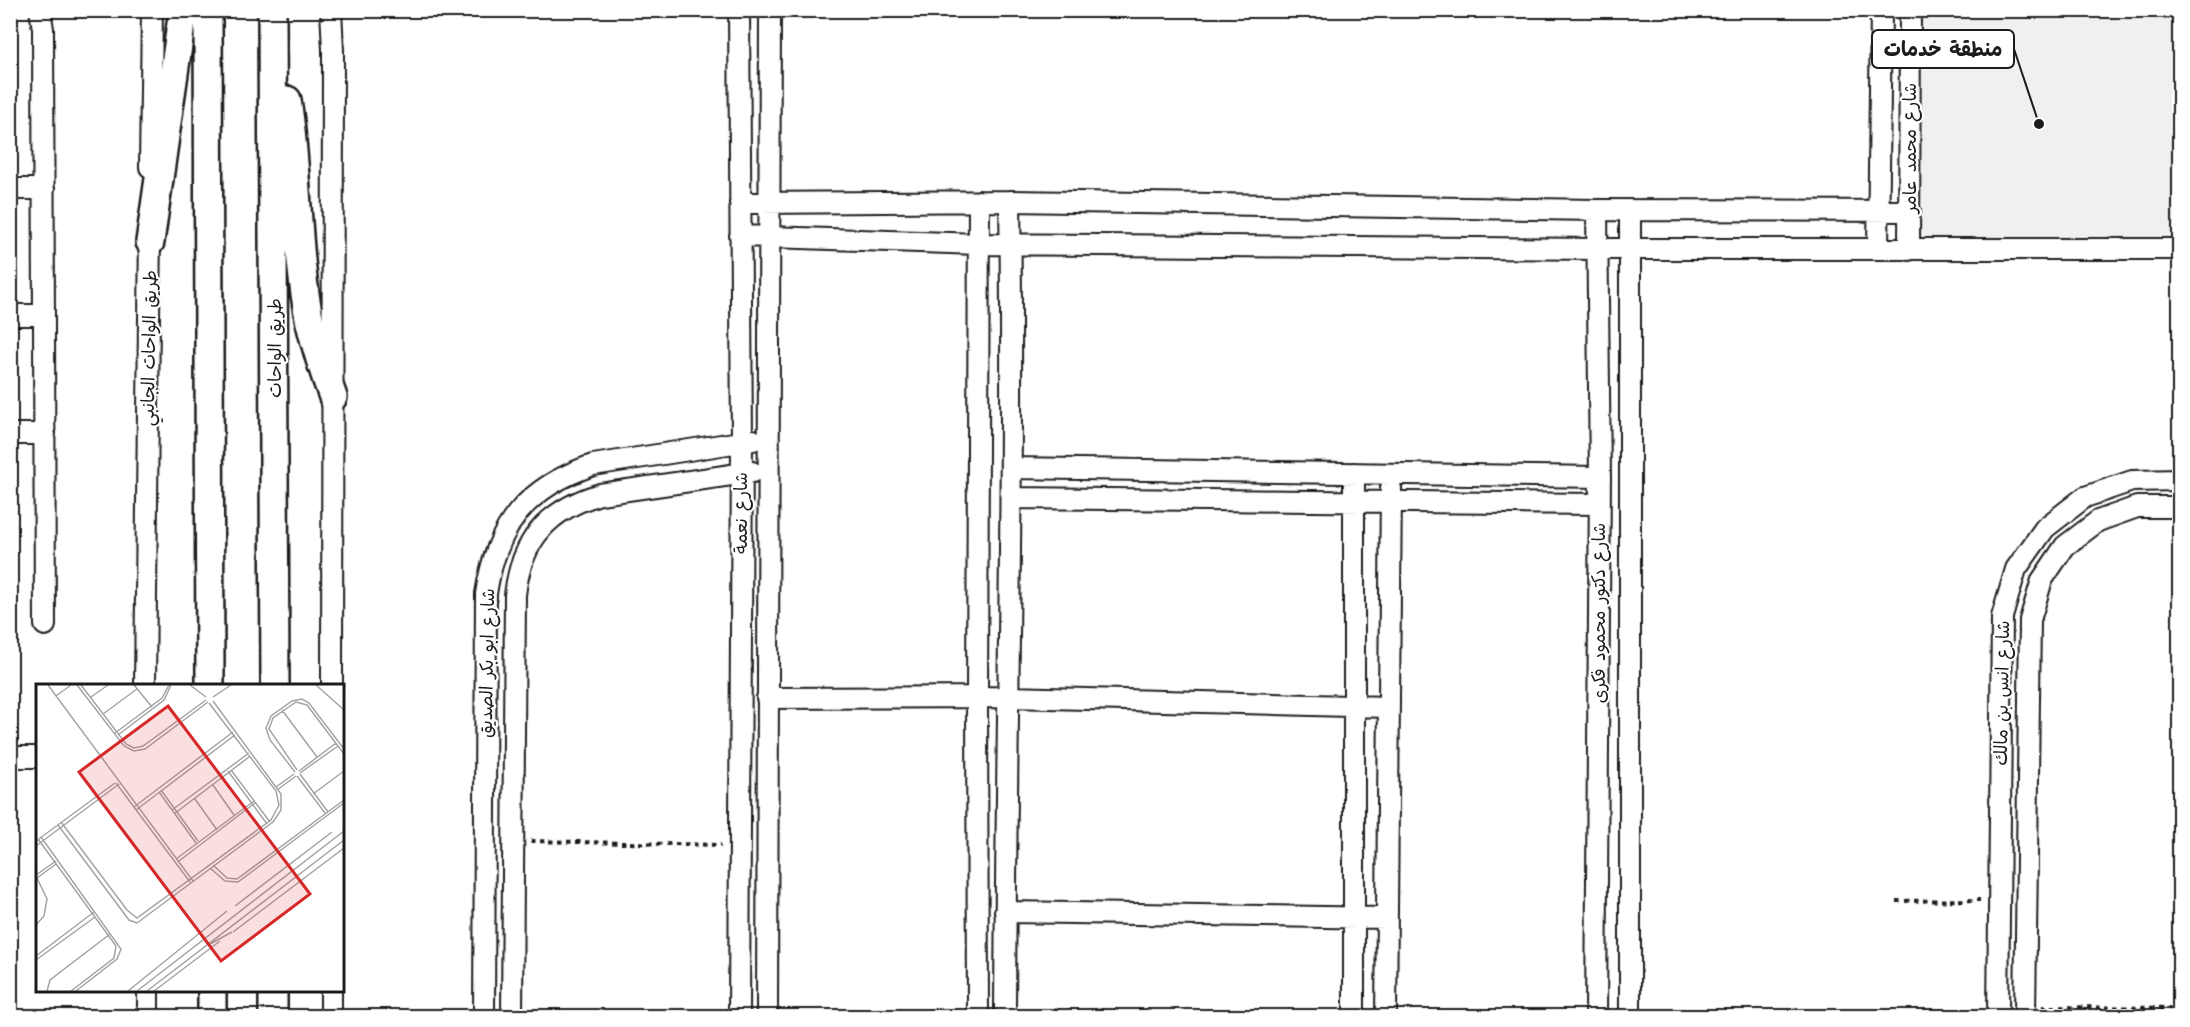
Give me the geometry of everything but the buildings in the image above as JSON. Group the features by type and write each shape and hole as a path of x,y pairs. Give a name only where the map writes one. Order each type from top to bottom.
{"highway":[{"path":"150,242 183,10"},
{"path":"208,10 210,684"},
{"name":"طريق الواحات","path":"272,10 275,684"},
{"path":"273,45 284,86 290,123 309,312 316,347 333,397"},
{"path":"212,991 212,1017"},
{"path":"273,991 273,1017"}],"street":[{"path":"40,10 43,29 45,625"},
{"name":"طريق الواحات الجانبي","path":"145,684 152,10"},
{"path":"331,10 333,50 332,684"},
{"name":"شارع نعمة","path":"739,10 741,441 739,1017"},
{"name":"شارع نعمة","path":"767,1017 770,10"},
{"name":"شارع محمد عامر","path":"1878,249 1881,10"},
{"name":"شارع محمد عامر","path":"1909,250 1910,10"},
{"path":"10,189 44,189"},
{"path":"978,1017 979,201"},
{"path":"740,203 1010,201 1597,210 1910,211"},
{"path":"1005,1017 1007,698 1012,498 1010,201"},
{"name":"شارع دكتور محمود فكرى","path":"1596,1017 1600,477 1597,210"},
{"name":"شارع دكتور محمود فكرى","path":"1630,210 1630,1017"},
{"path":"740,236 979,244 1597,249 2180,249"},
{"path":"10,315 44,315"},
{"path":"10,434 45,434"},
{"name":"شارع ابو بكر الصديق","path":"484,1017 486,594 490,569 498,544 510,522 527,502 546,486 569,473 593,465 767,437"},
{"path":"1012,468 1600,477"},
{"name":"شارع ابو بكر الصديق","path":"512,1017 515,595 520,565 533,538 547,522 580,500 600,494 768,470"},
{"path":"1354,473 1354,1017"},
{"path":"1386,1016 1391,473"},
{"name":"شارع انس بن مالك","path":"1998,1017 2002,617 2016,569 2045,528 2085,497 2132,481 2180,480"},
{"path":"1012,498 1599,504"},
{"name":"شارع انس بن مالك","path":"2025,1012 2030,620 2042,580 2065,546 2098,521 2137,507 2180,507"},
{"path":"767,698 1007,698 1389,707"},
{"path":"1598,756 1631,753"},
{"path":"10,757 36,757"},
{"path":"1999,899 2026,899"},
{"path":"1005,912 1387,918"},
{"path":"148,991 148,1017"},
{"path":"331,991 331,1017"}],"path":[{"path":"513,840 740,846"},
{"path":"1896,901 1999,899"},
{"path":"2025,1012 2180,1008"},
{"path":"1386,1016 1496,1017"}],"shaded area":[{"path":"1900,11 2179,11 2179,240 1898,238"}],"place":[{"name":"منطقة خدمات","path":"2039,124"}]}
